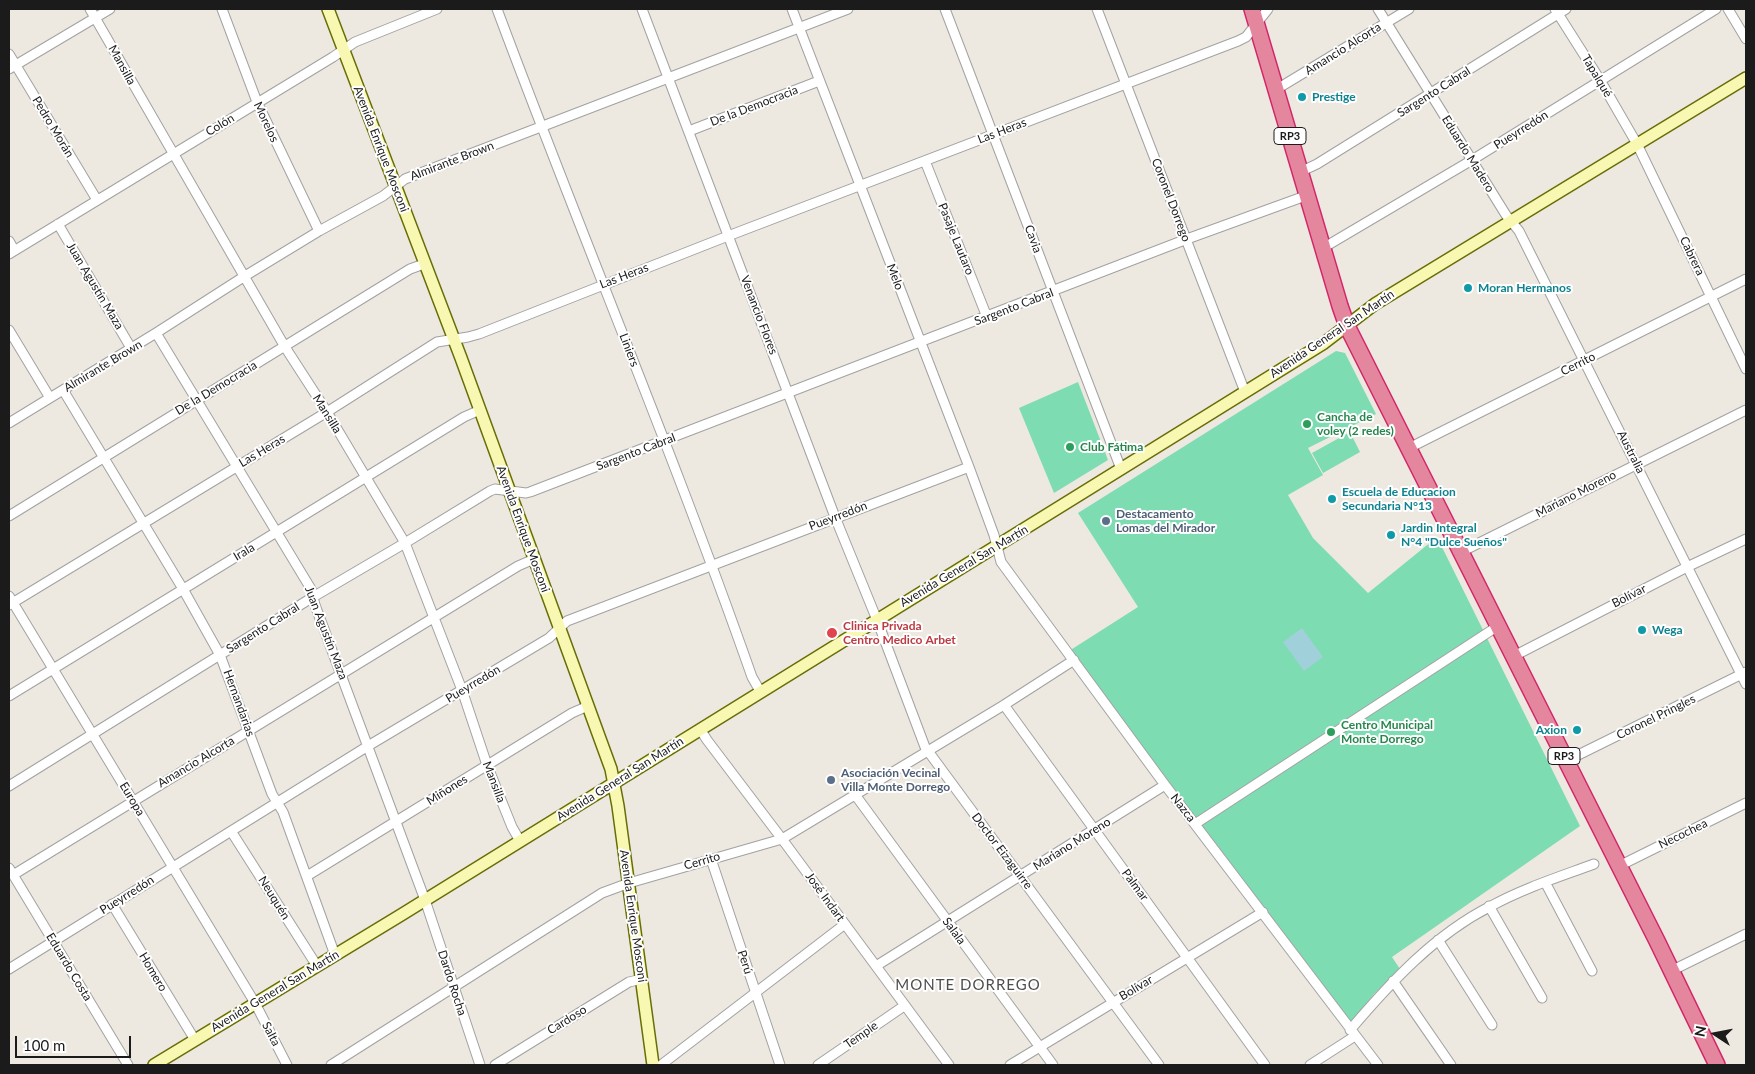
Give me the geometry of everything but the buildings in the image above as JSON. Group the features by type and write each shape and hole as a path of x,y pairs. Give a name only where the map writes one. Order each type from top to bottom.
{"highway":[{"name":"RP3","path":"1252,9 1347,326 1514,656 1717,1065"}],"main road":[{"name":"Avenida Enrique Mosconi","path":"328,9 480,410 614,782 653,1065"},
{"name":"Avenida General San Martín","path":"154,1065 425,900 1324,343 1375,304 1746,78"}],"street":[{"path":"12,67 93,13 110,9"},
{"name":"Morelos","path":"222,9 257,102 319,231"},
{"name":"Colón","path":"11,252 355,42 437,9"},
{"name":"Liniers","path":"497,9 712,565 752,677 760,691"},
{"name":"Venancio Flores","path":"642,9 835,517 877,620"},
{"name":"Melo","path":"792,9 969,467 997,546"},
{"name":"Almirante Brown","path":"9,423 245,276 319,231 383,196 414,175 848,9"},
{"name":"Cavia","path":"945,9 1121,469"},
{"name":"Coronel Dorrego","path":"1097,9 1245,392"},
{"name":"Las Heras","path":"10,601 144,524 437,342 479,334 603,284 1238,41 1246,37 1268,9"},
{"name":"Eduardo Madero","path":"1378,9 1512,222"},
{"name":"Amancio Alcorta","path":"1277,89 1409,9"},
{"name":"Pueyrredón","path":"1323,248 1472,160 1716,9"},
{"path":"1728,9 1746,39"},
{"name":"Tapalqué","path":"1560,10 1637,144"},
{"name":"Sargento Cabral","path":"1300,172 1317,164 1431,94 1560,10"},
{"name":"Mansilla","path":"93,13 285,347 405,543 462,690 487,765 512,827 520,841"},
{"name":"Pedro Morán","path":"9,54 12,67 97,200"},
{"name":"De la Democracia","path":"689,131 819,81"},
{"name":"Cabrera","path":"1637,144 1746,369"},
{"name":"Pasaje Lautaro","path":"925,161 987,317"},
{"name":"Sargento Cabral","path":"9,786 313,597 494,489 530,492 1308,194"},
{"name":"Australia","path":"1512,222 1519,231 1585,360 1687,567 1744,673 1746,684"},
{"name":"Juan Agustín Maza","path":"58,224 131,348"},
{"path":"9,241 11,252"},
{"name":"De la Democracia","path":"9,516 410,269 424,264"},
{"name":"Cerrito","path":"1409,448 1746,279"},
{"path":"9,330 50,398"},
{"name":"Juan Agustín Maza","path":"156,333 311,589 425,900"},
{"name":"Hernandarias","path":"63,390 183,589 220,655 272,794 283,812 335,955"},
{"name":"Irala","path":"9,696 464,417 480,410"},
{"name":"Mariano Moreno","path":"1461,552 1746,410"},
{"name":"Pueyrredón","path":"9,969 368,746 549,638 567,620 969,467"},
{"name":"Bolívar","path":"1514,656 1687,567 1746,539"},
{"name":"Nazca","path":"997,546 1001,562 1165,785 1378,1065"},
{"name":"Amancio Alcorta","path":"11,872 134,800 518,566 534,559"},
{"name":"Europa","path":"10,601 134,800 254,1003"},
{"name":"Doctor Eizaguirre","path":"877,620 928,752 1158,1065"},
{"path":"1195,824 1498,626"},
{"name":"Cerrito","path":"331,1065 602,893 711,858 782,839 928,752 1074,660"},
{"name":"Coronel Pringles","path":"1566,761 1744,673"},
{"name":"Palmar","path":"1004,705 1265,1065"},
{"name":"Miñones","path":"307,876 572,713 588,706"},
{"name":"José Indart","path":"700,729 949,1065"},
{"name":"Mariano Moreno","path":"876,966 1021,877 1165,785"},
{"name":"Salala","path":"856,796 1053,1065"},
{"name":"Necochea","path":"1619,866 1746,803"},
{"name":"Neuquén","path":"231,831 317,966"},
{"name":"Perú","path":"711,858 780,1065"},
{"path":"1310,1065 1353,1033 1393,981 1421,954 1461,923 1489,906 1526,889 1594,864"},
{"name":"Eduardo Costa","path":"11,872 128,1065"},
{"path":"1545,882 1592,971"},
{"name":"Dardo Rocha","path":"425,900 480,1065"},
{"name":"Homero","path":"112,904 195,1040"},
{"path":"1489,906 1542,998"},
{"name":"Bolívar","path":"1010,1065 1262,912"},
{"path":"661,1065 845,924"},
{"path":"1671,971 1746,934"},
{"path":"1438,940 1492,1025"},
{"name":"Cardoso","path":"494,1065 629,982 642,980"},
{"path":"1393,981 1452,1065"},
{"name":"Salta","path":"254,1003 287,1065"},
{"name":"Temple","path":"818,1065 904,1006"}],"green space":[{"name":"Centro Municipal Monte Dorrego","path":"1336,351 1345,353 1376,414 1308,448 1323,475 1288,495 1313,538 1368,593 1437,537 1580,826 1392,957 1400,969 1374,994 1350,1024 1069,651 1138,607 1078,513"},
{"name":"Club Fátima","path":"1078,382 1108,460 1054,493 1019,408"},
{"path":"1350,432 1360,452 1323,473 1312,453"}],"water":[{"path":"1302,628 1323,657 1304,671 1283,642"}],"place":[{"name":"Prestige","path":"1302,97"},
{"name":"Moran Hermanos","path":"1468,288"},
{"name":"Cancha de voley (2 redes)","path":"1307,424"},
{"name":"Club Fátima","path":"1070,447"},
{"name":"Escuela de Educacion Secundaria N°13","path":"1332,499"},
{"name":"Destacamento Lomas del Mirador","path":"1106,521"},
{"name":"Jardin Integral N°4 \"Dulce Sueños\"","path":"1391,535"},
{"name":"Wega","path":"1642,630"},
{"name":"Clinica Privada Centro Medico Arbet","path":"832,633"},
{"name":"Axion","path":"1577,730"},
{"name":"Centro Municipal Monte Dorrego","path":"1331,732"},
{"name":"Asociación Vecinal Villa Monte Dorrego","path":"831,780"}],"district":[{"name":"MONTE DORREGO","path":"968,985"}]}
